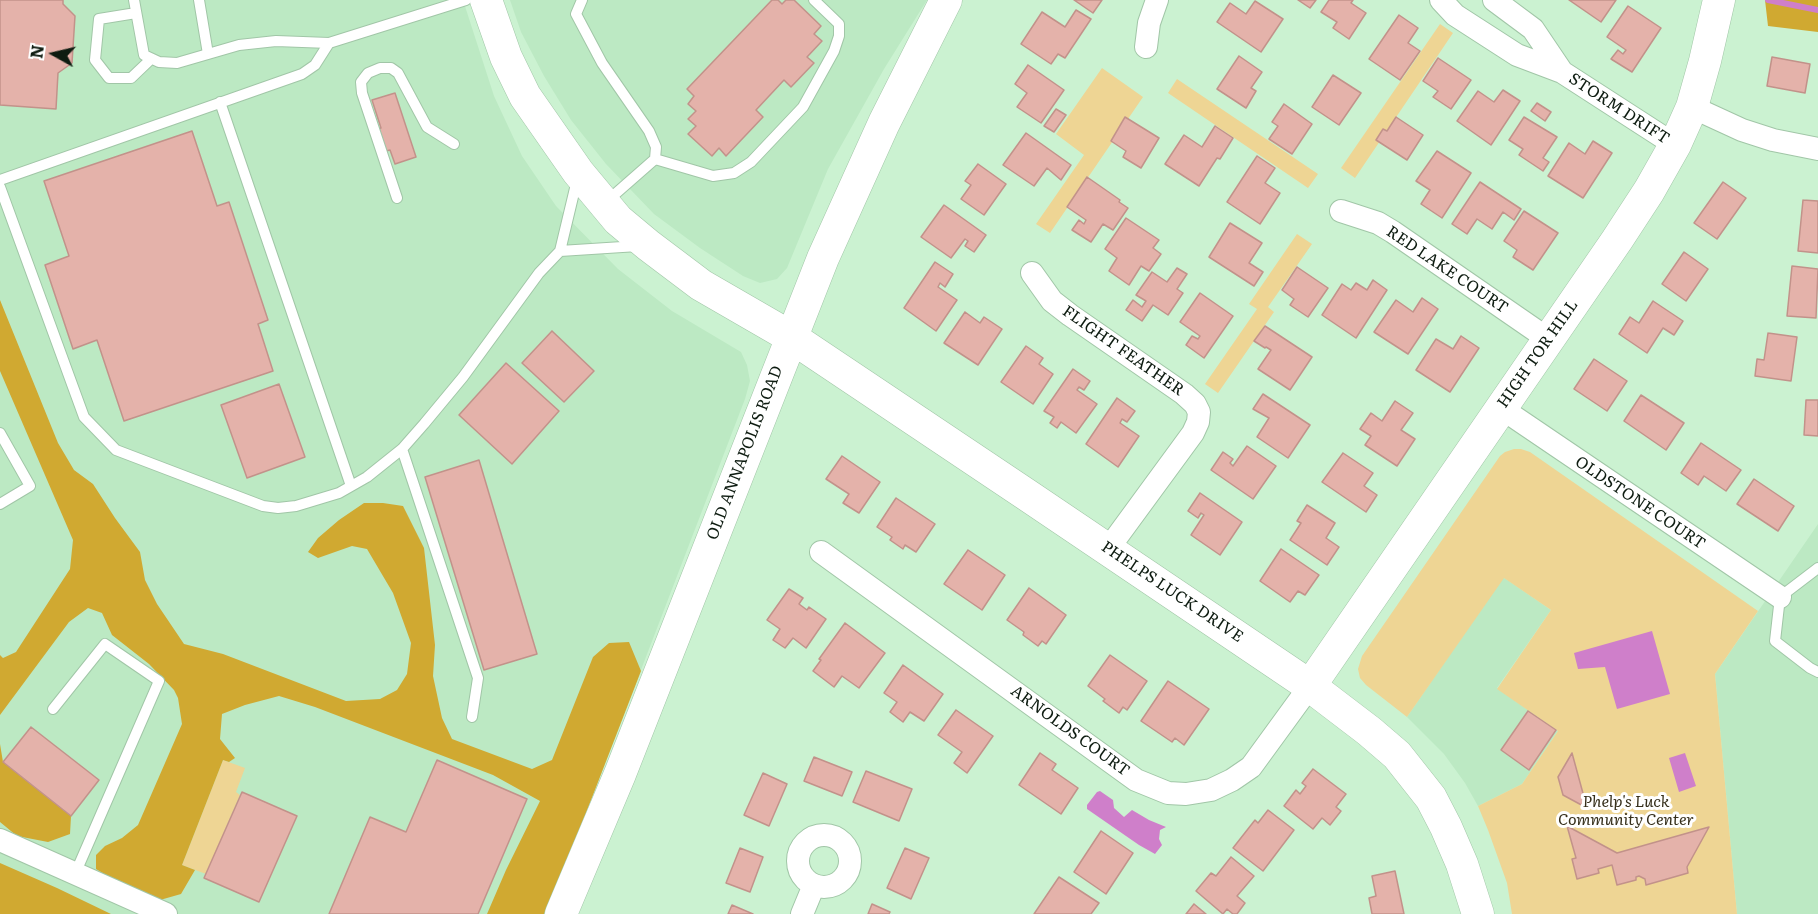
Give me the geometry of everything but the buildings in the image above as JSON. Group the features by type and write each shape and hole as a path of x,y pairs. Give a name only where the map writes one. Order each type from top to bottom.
{"street":[{"name":"PHELPS LUCK DRIVE","path":"486,0 506,57 525,96 578,172 618,220 701,285 791,337 1310,686 1397,755 1426,791 1446,827 1462,864 1478,914"},
{"name":"OLD ANNAPOLIS ROAD","path":"561,914 620,774 823,258 884,123 946,0"},
{"path":"1146,47 1149,23 1157,0"},
{"name":"STORM DRIFT","path":"1441,0 1455,15 1517,55 1562,72 1675,145"},
{"name":"STORM DRIFT","path":"1494,0 1533,29 1562,72"},
{"name":"HIGH TOR HILL","path":"1310,686 1649,191 1675,145 1692,107 1706,61 1719,0"},
{"path":"1692,107 1752,134 1818,149"},
{"name":"RED LAKE COURT","path":"1341,211 1378,223 1393,232 1548,339"},
{"name":"FLIGHT FEATHER","path":"1032,273 1052,301 1184,394 1195,404 1199,412 1193,433 1108,549"},
{"name":"OLDSTONE COURT","path":"1501,408 1780,597"},
{"name":"ARNOLDS COURT","path":"821,552 1137,780 1168,793 1186,794 1211,790 1232,780 1251,766 1310,686"},
{"path":"0,840 166,914"},
{"path":"802,914 814,885"}],"lane":[{"path":"134,0 144,55 159,63 177,63 239,45 276,41 329,43 466,0"},
{"path":"199,0 208,54"},
{"path":"582,0 576,14 602,63 649,131 656,147 655,159 604,204"},
{"path":"655,159 713,176 734,173 751,162 803,107 834,51 839,36 839,24 814,0"},
{"path":"136,13 99,19 95,60 109,78 131,78 151,59"},
{"path":"0,180 302,74 315,65 329,43"},
{"path":"397,198 362,93 361,82 368,73 380,68 391,68 398,73 427,127 454,144"},
{"path":"220,102 351,486"},
{"path":"0,187 84,417 116,450 263,506 278,508 296,506 339,493 367,477 402,449 463,377 539,273 560,251 578,172"},
{"path":"560,251 648,245"},
{"path":"0,433 30,486 0,504"},
{"path":"402,449 478,678 472,717"},
{"path":"1818,568 1780,597 1775,641 1818,672"},
{"path":"52,709 105,644 159,681 75,874"}],"shaded area":[{"path":"0,0 463,0 494,96 522,156 556,206 618,269 672,311 741,352 747,365 750,381 745,399 586,813 544,914 0,914"},
{"path":"510,0 927,0 884,69 828,169 787,268 777,279 760,283 743,276 654,214 606,164 571,120 544,76 521,32"},
{"path":"1765,0 1818,0 1818,32 1768,26"},
{"path":"0,300 58,443 74,470 93,484 140,552 145,580 157,604 184,644 223,654 346,701 380,699 397,690 407,674 411,643 393,593 367,549 352,546 318,558 308,552 318,538 364,503 403,506 424,548 435,645 433,676 442,718 452,739 532,769 552,760 593,657 609,643 629,642 641,671 544,914 487,914 540,801 493,775 315,707 279,696 222,714 220,739 235,758 229,762 223,760 182,865 195,870 181,894 160,900 119,883 96,869 96,855 105,846 122,838 138,825 182,724 178,698 174,690 149,664 112,635 102,613 88,608 69,622 0,715 0,655 3,658 16,652 70,569 73,540 0,371"},
{"path":"1818,524 1818,914 1737,914 1715,674"},
{"path":"1503,577 1551,610 1497,688 1558,731 1522,784 1478,806 1444,754 1407,717"},
{"path":"1652,631 1670,694 1617,709 1605,667 1578,669 1574,653"},
{"path":"0,744 3,762 71,816 70,834 48,842 17,836 0,822"},
{"path":"1685,753 1696,786 1679,792 1669,758"},
{"path":"1100,791 1113,800 1114,808 1124,817 1132,810 1166,827 1160,830 1159,839 1162,845 1155,854 1087,809 1087,805"},
{"path":"0,863 57,888 111,914 0,914"}],"green space":[{"path":"1440,24 1453,33 1355,178 1341,168"},
{"path":"1102,68 1143,97 1050,233 1036,224 1084,155 1056,134"},
{"path":"1177,79 1318,174 1308,188 1168,93"},
{"path":"1297,234 1312,244 1268,307 1274,312 1218,393 1205,384 1257,309 1249,304"},
{"name":"Phelp's Luck Community Center","path":"1514,449 1530,452 1758,611 1715,674 1737,914 1512,914 1507,883 1478,806 1522,784 1558,731 1497,689 1551,610 1504,578 1407,717 1360,678 1358,669 1362,656 1500,456"},
{"path":"223,760 245,768 236,792 240,795 206,874 182,865"}],"waterway":[{"path":"1768,0 1818,10"}]}
